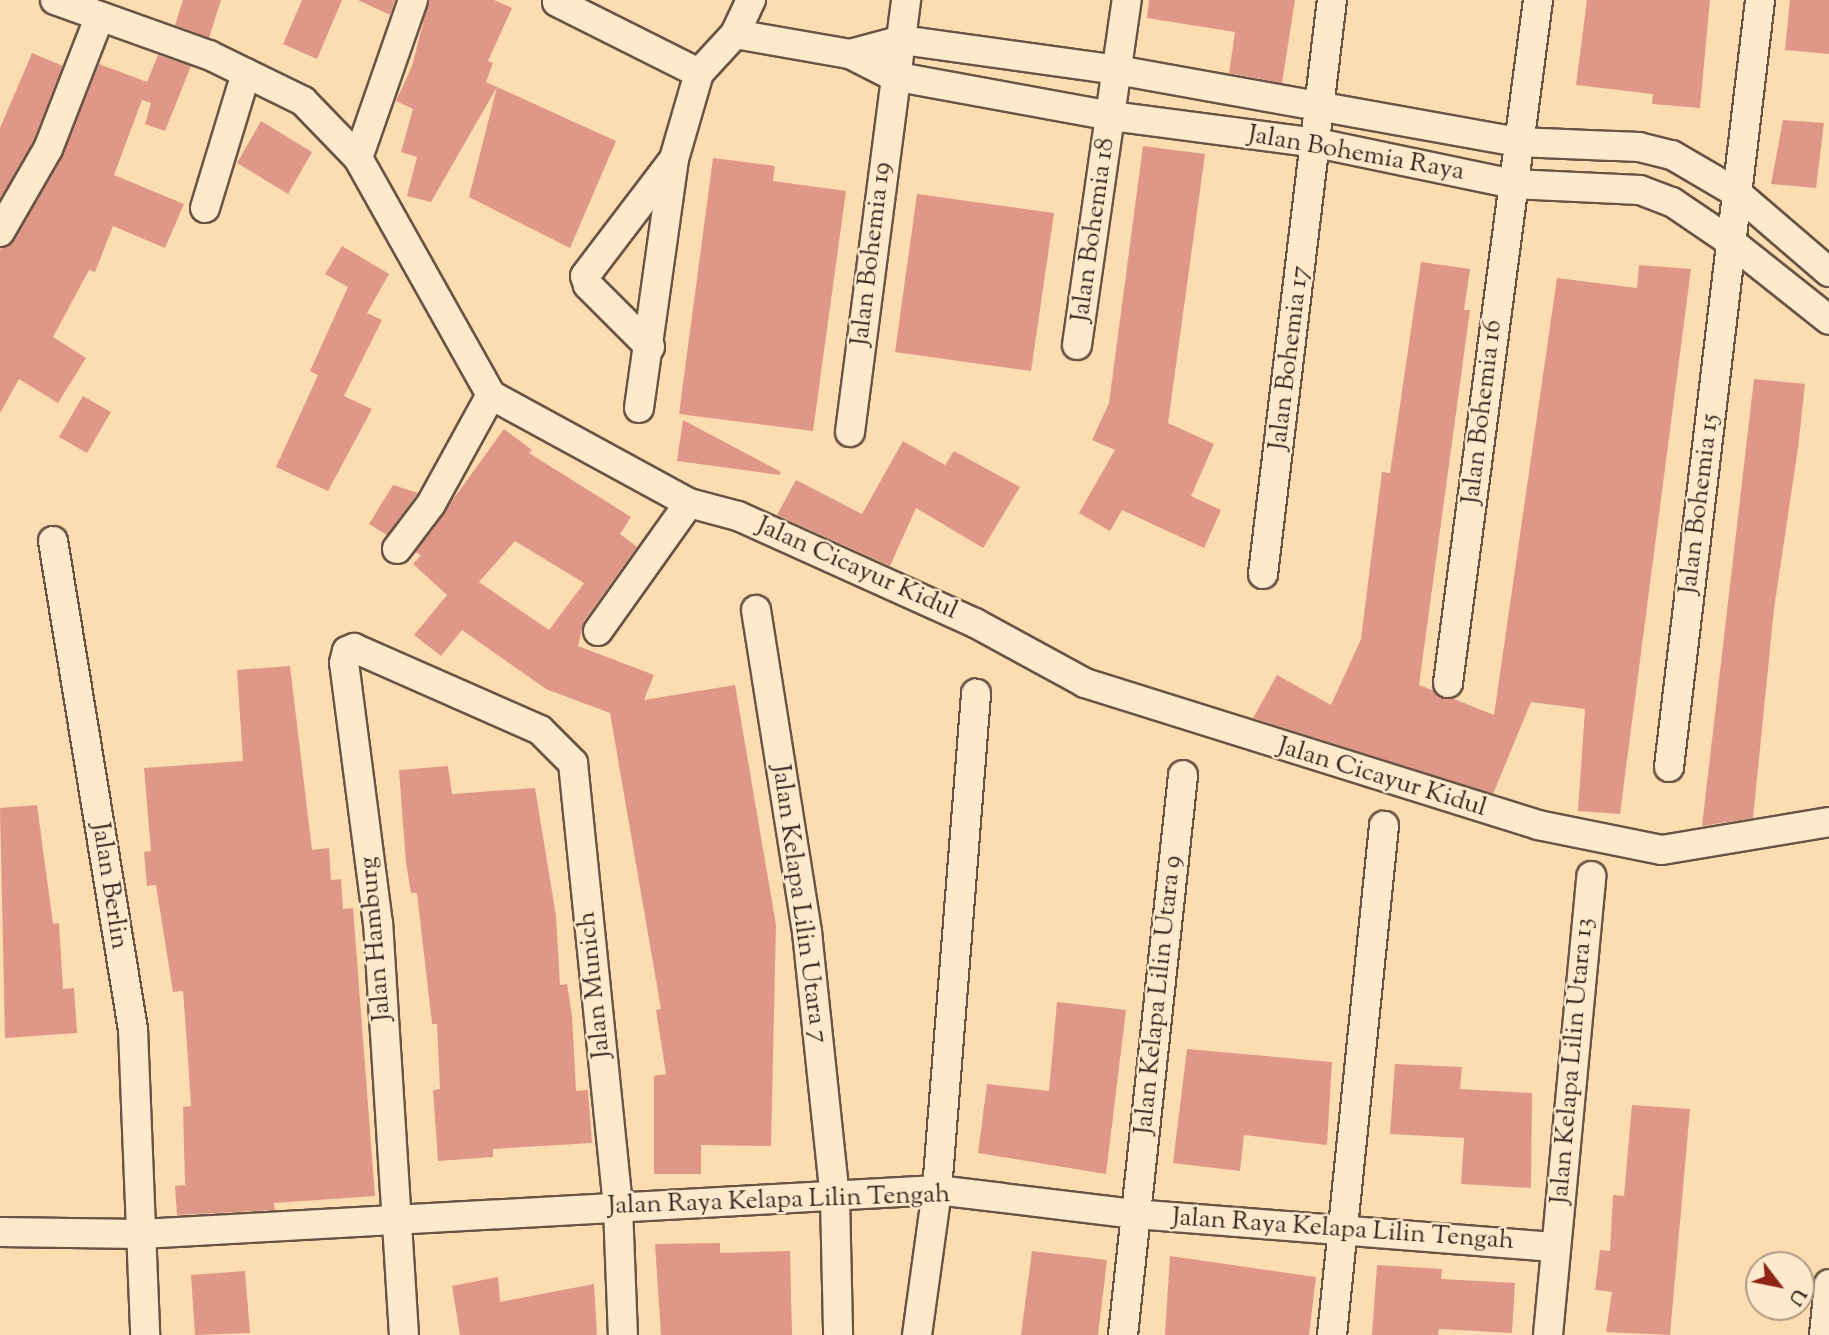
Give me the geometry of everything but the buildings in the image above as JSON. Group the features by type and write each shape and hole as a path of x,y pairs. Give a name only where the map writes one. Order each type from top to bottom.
{"street":[{"path":"55,0 246,73 303,101 358,158 491,395 431,504 397,549"},
{"path":"358,158 413,0"},
{"path":"639,408 674,159 699,73 735,34 751,0"},
{"name":"Jalan Bohemia 19","path":"850,432 893,76 902,40 906,0"},
{"name":"Jalan Bohemia 18","path":"1077,345 1127,0"},
{"name":"Jalan Bohemia 17","path":"1263,574 1317,143 1316,106 1332,0"},
{"name":"Jalan Bohemia 16","path":"1448,683 1538,0"},
{"name":"Jalan Bohemia 15","path":"1670,767 1760,0"},
{"path":"557,2 699,73"},
{"path":"0,232 48,149 99,18"},
{"name":"Jalan Bohemia Raya","path":"735,34 850,54 893,76 1111,116 1317,143 1513,184 1640,190 1672,202 1731,242 1829,320"},
{"name":"Jalan Bohemia Raya","path":"850,54 902,40 1117,70 1518,142 1639,147 1672,155 1737,193 1829,272"},
{"path":"205,208 246,73"},
{"path":"649,347 588,285 585,275 674,159"},
{"name":"Jalan Cicayur Kidul","path":"491,395 689,503 738,516 788,538 975,623 1085,682 1538,825 1662,850 1761,837 1829,822"},
{"path":"598,631 689,503"},
{"name":"Jalan Berlin","path":"53,541 133,1030 145,1335"},
{"name":"Jalan Kelapa Lilin Utara 7","path":"756,610 807,932 835,1198 838,1335"},
{"name":"Jalan Hamburg","path":"404,1335 378,924 344,663 346,651 354,648 540,730 573,763"},
{"path":"917,1335 937,1190 976,694"},
{"name":"Jalan Munich","path":"573,763 618,1207 623,1335"},
{"name":"Jalan Kelapa Lilin Utara 9","path":"1123,1335 1183,775"},
{"path":"1332,1335 1340,1230 1384,826"},
{"name":"Jalan Kelapa Lilin Utara 13","path":"1548,1335 1591,876"},
{"name":"Jalan Raya Kelapa Lilin Tengah","path":"0,1232 141,1234 398,1217 835,1198 937,1190 1134,1214 1556,1247"},
{"path":"1824,1335 1829,1284"}]}
